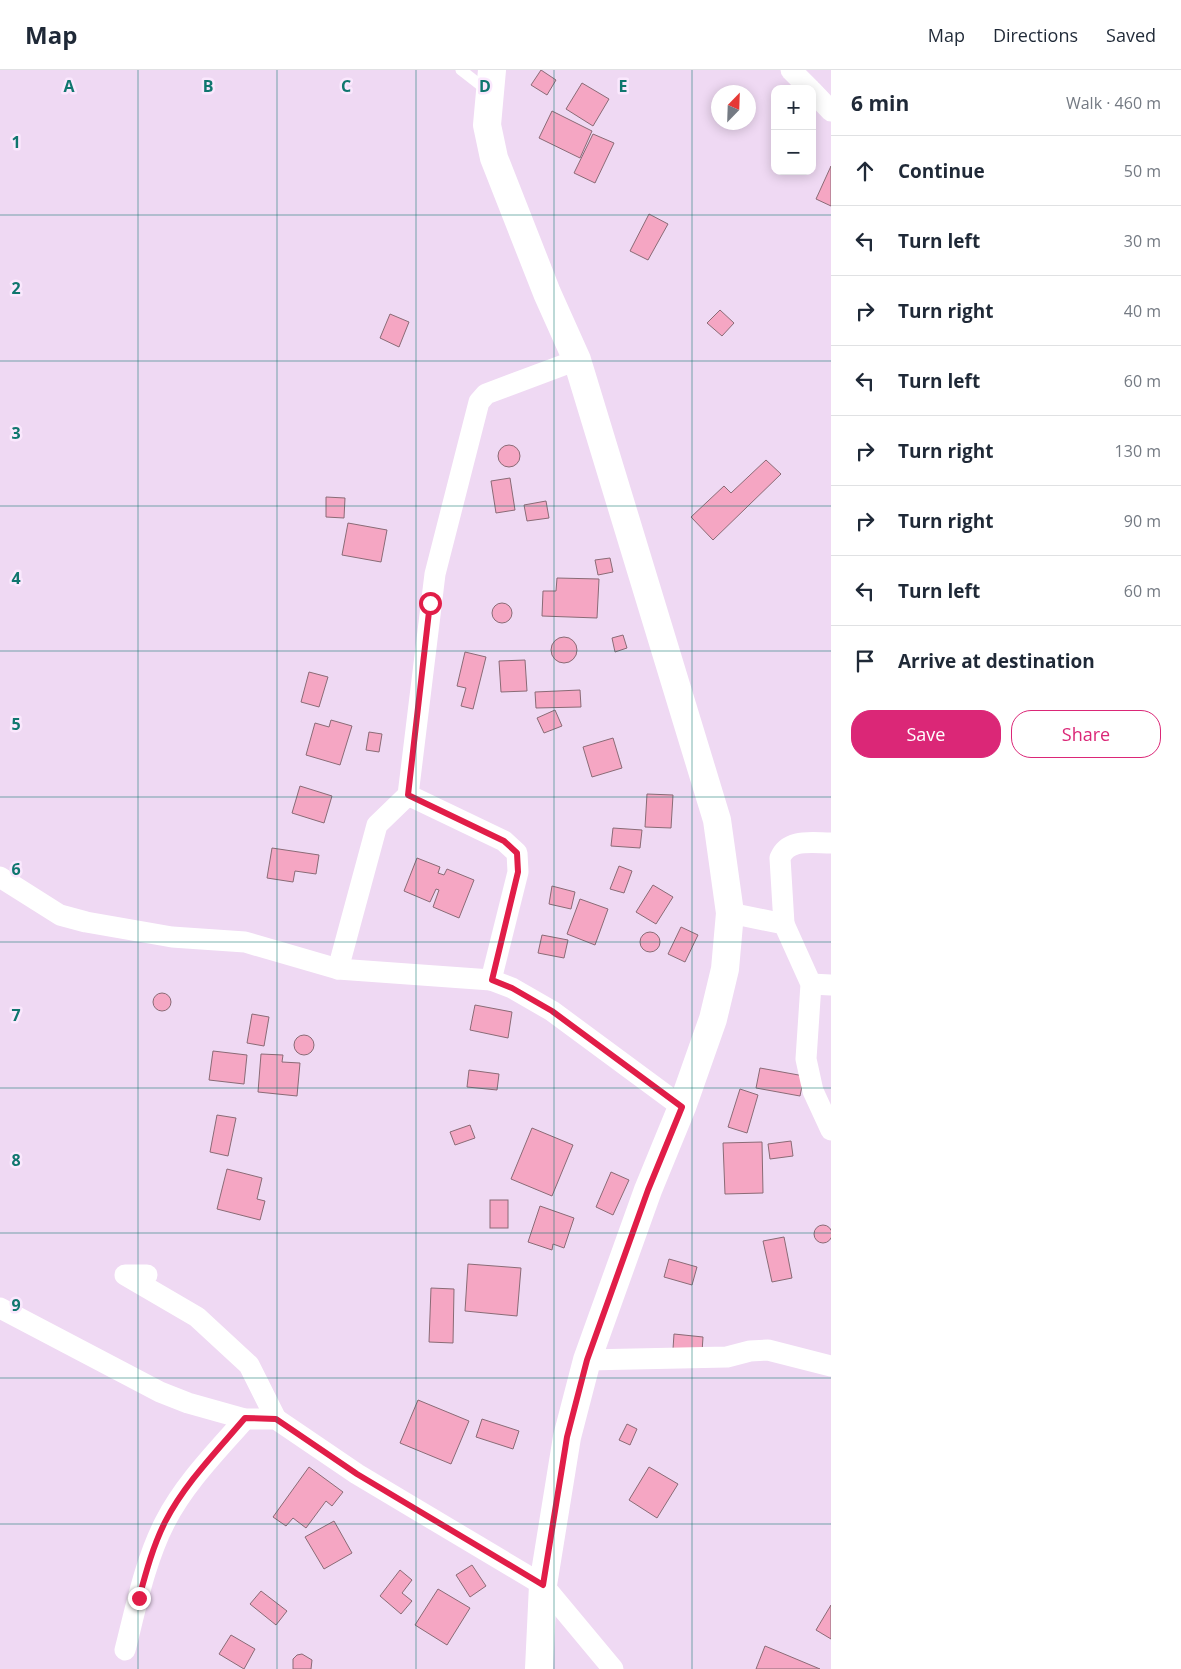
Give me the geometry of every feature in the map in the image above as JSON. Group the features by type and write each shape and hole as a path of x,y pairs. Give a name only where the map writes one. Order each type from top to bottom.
{"street":[{"path":"792,70 806,85"},
{"path":"491,81 487,125 494,158 547,293 577,360 717,820 730,913 725,969 713,1019 682,1107 648,1190 587,1360 567,1437 543,1585 539,1669"},
{"path":"816,95 831,111"},
{"path":"338,969 377,825 408,795 434,574 479,402 486,394 577,360"},
{"path":"408,795 504,841 517,853 518,872 492,980"},
{"path":"831,843 796,843 787,846 780,858 784,924 821,985 806,1059 813,1091 831,1130"},
{"path":"0,877 60,915 86,922 172,937 245,942 338,969 492,980 512,988 552,1011 682,1107"},
{"path":"730,913 784,924"},
{"path":"147,1275 125,1274 197,1317 249,1365 276,1419 357,1474 543,1585 613,1669"},
{"path":"0,1308 160,1392 188,1404 245,1418 276,1419"},
{"path":"587,1360 727,1357 750,1351 768,1350 831,1366"},
{"path":"125,1650 152,1554 165,1522 198,1473 245,1418"}],"lane":[{"path":"462,70 491,81"}],"building":[{"path":"541,70 556,80 547,95 531,85"},
{"path":"582,83 609,99 593,126 566,109"},
{"path":"552,111 592,131 580,158 539,138"},
{"path":"593,134 614,143 595,183 574,173"},
{"path":"831,166 831,206 816,199"},
{"path":"649,214 668,224 648,260 630,251"},
{"path":"720,310 734,323 722,336 707,323"},
{"path":"390,314 409,322 399,347 380,338"},
{"path":"509,445 519,452 520,456 513,466 509,467 499,460 498,456 505,446"},
{"path":"766,460 781,474 713,540 691,517 724,486 731,493"},
{"path":"510,478 515,510 496,513 491,481"},
{"path":"326,497 345,498 344,518 326,517"},
{"path":"546,501 549,518 527,521 524,505"},
{"path":"348,523 387,530 381,562 342,555"},
{"path":"610,558 613,572 598,575 595,560"},
{"path":"557,578 599,579 597,618 542,616 543,591 556,591"},
{"path":"498,603 506,603 512,609 512,617 506,623 498,623 492,617 492,609"},
{"path":"623,635 627,648 615,652 612,638"},
{"path":"564,637 573,641 577,650 573,659 564,663 555,659 551,650 555,641"},
{"path":"465,652 486,657 473,709 461,706 466,688 457,686"},
{"path":"525,660 527,691 501,692 499,661"},
{"path":"309,672 328,677 319,707 301,702"},
{"path":"580,690 581,707 536,708 535,692"},
{"path":"555,710 562,726 544,733 537,718"},
{"path":"331,720 352,726 340,765 306,755 315,723 329,727"},
{"path":"369,732 382,734 379,752 366,750"},
{"path":"613,738 622,768 592,777 583,747"},
{"path":"300,786 332,796 324,823 292,813"},
{"path":"647,794 673,795 671,828 645,827"},
{"path":"613,828 642,830 640,848 611,846"},
{"path":"272,848 319,855 316,874 295,871 293,882 267,878"},
{"path":"417,858 440,867 438,873 444,875 447,869 474,880 459,918 433,907 439,890 436,889 430,902 404,891"},
{"path":"619,866 632,871 624,893 610,889"},
{"path":"653,885 673,897 656,924 636,912"},
{"path":"552,886 575,892 571,909 549,904"},
{"path":"580,899 608,909 595,945 567,934"},
{"path":"681,927 698,935 685,962 668,954"},
{"path":"650,932 657,935 660,942 657,949 650,952 643,949 640,942 643,935"},
{"path":"542,935 568,940 564,958 538,953"},
{"path":"162,993 168,996 171,1002 168,1008 162,1011 156,1008 153,1002 156,996"},
{"path":"475,1005 512,1012 508,1038 470,1030"},
{"path":"252,1014 269,1017 264,1046 247,1043"},
{"path":"304,1035 311,1038 314,1045 311,1052 304,1055 297,1052 294,1045 297,1038"},
{"path":"213,1051 247,1055 244,1084 209,1080"},
{"path":"261,1054 283,1055 282,1062 300,1063 297,1096 258,1092"},
{"path":"760,1068 804,1076 800,1096 756,1088"},
{"path":"469,1070 499,1074 497,1090 467,1087"},
{"path":"740,1089 758,1095 747,1133 728,1127"},
{"path":"217,1115 236,1118 228,1156 210,1152"},
{"path":"470,1125 475,1138 455,1145 450,1132"},
{"path":"532,1128 573,1145 552,1196 511,1179"},
{"path":"791,1141 793,1156 770,1159 768,1144"},
{"path":"762,1142 763,1193 725,1194 723,1143"},
{"path":"227,1169 262,1178 257,1199 265,1201 260,1220 217,1209"},
{"path":"611,1172 629,1180 613,1215 596,1207"},
{"path":"490,1200 508,1200 508,1228 490,1228"},
{"path":"540,1206 574,1218 564,1248 553,1244 552,1250 528,1242"},
{"path":"819,1225 827,1225 832,1230 830,1241 819,1243 814,1238 814,1230"},
{"path":"784,1237 792,1278 772,1282 763,1241"},
{"path":"669,1259 697,1267 692,1285 664,1277"},
{"path":"468,1264 521,1268 517,1316 465,1311"},
{"path":"431,1288 454,1289 453,1343 429,1342"},
{"path":"674,1334 703,1337 702,1352 673,1349"},
{"path":"418,1400 469,1421 451,1464 400,1443"},
{"path":"482,1419 519,1431 513,1449 476,1437"},
{"path":"627,1424 637,1429 630,1445 619,1440"},
{"path":"309,1467 343,1492 332,1506 326,1501 306,1528 293,1518 286,1526 273,1517"},
{"path":"649,1467 678,1484 657,1518 629,1500"},
{"path":"334,1521 352,1553 324,1569 305,1537"},
{"path":"472,1565 486,1586 470,1597 456,1575"},
{"path":"400,1570 412,1580 402,1593 412,1601 401,1614 380,1596"},
{"path":"438,1589 470,1608 447,1645 415,1625"},
{"path":"261,1591 287,1611 276,1625 250,1604"},
{"path":"831,1605 831,1639 816,1630"},
{"path":"231,1635 255,1649 244,1669 219,1654"},
{"path":"765,1646 820,1669 756,1669"},
{"path":"302,1654 312,1660 311,1669 293,1669 293,1659 297,1655"}],"route":[{"path":"139,1598 152,1554 165,1522 180,1497 198,1473 245,1418 276,1419 357,1474 543,1585 567,1437 587,1360 614,1290 648,1190 682,1107 552,1011 512,988 492,980 518,872 519,862 517,853 504,841 408,795 430,603"}]}
